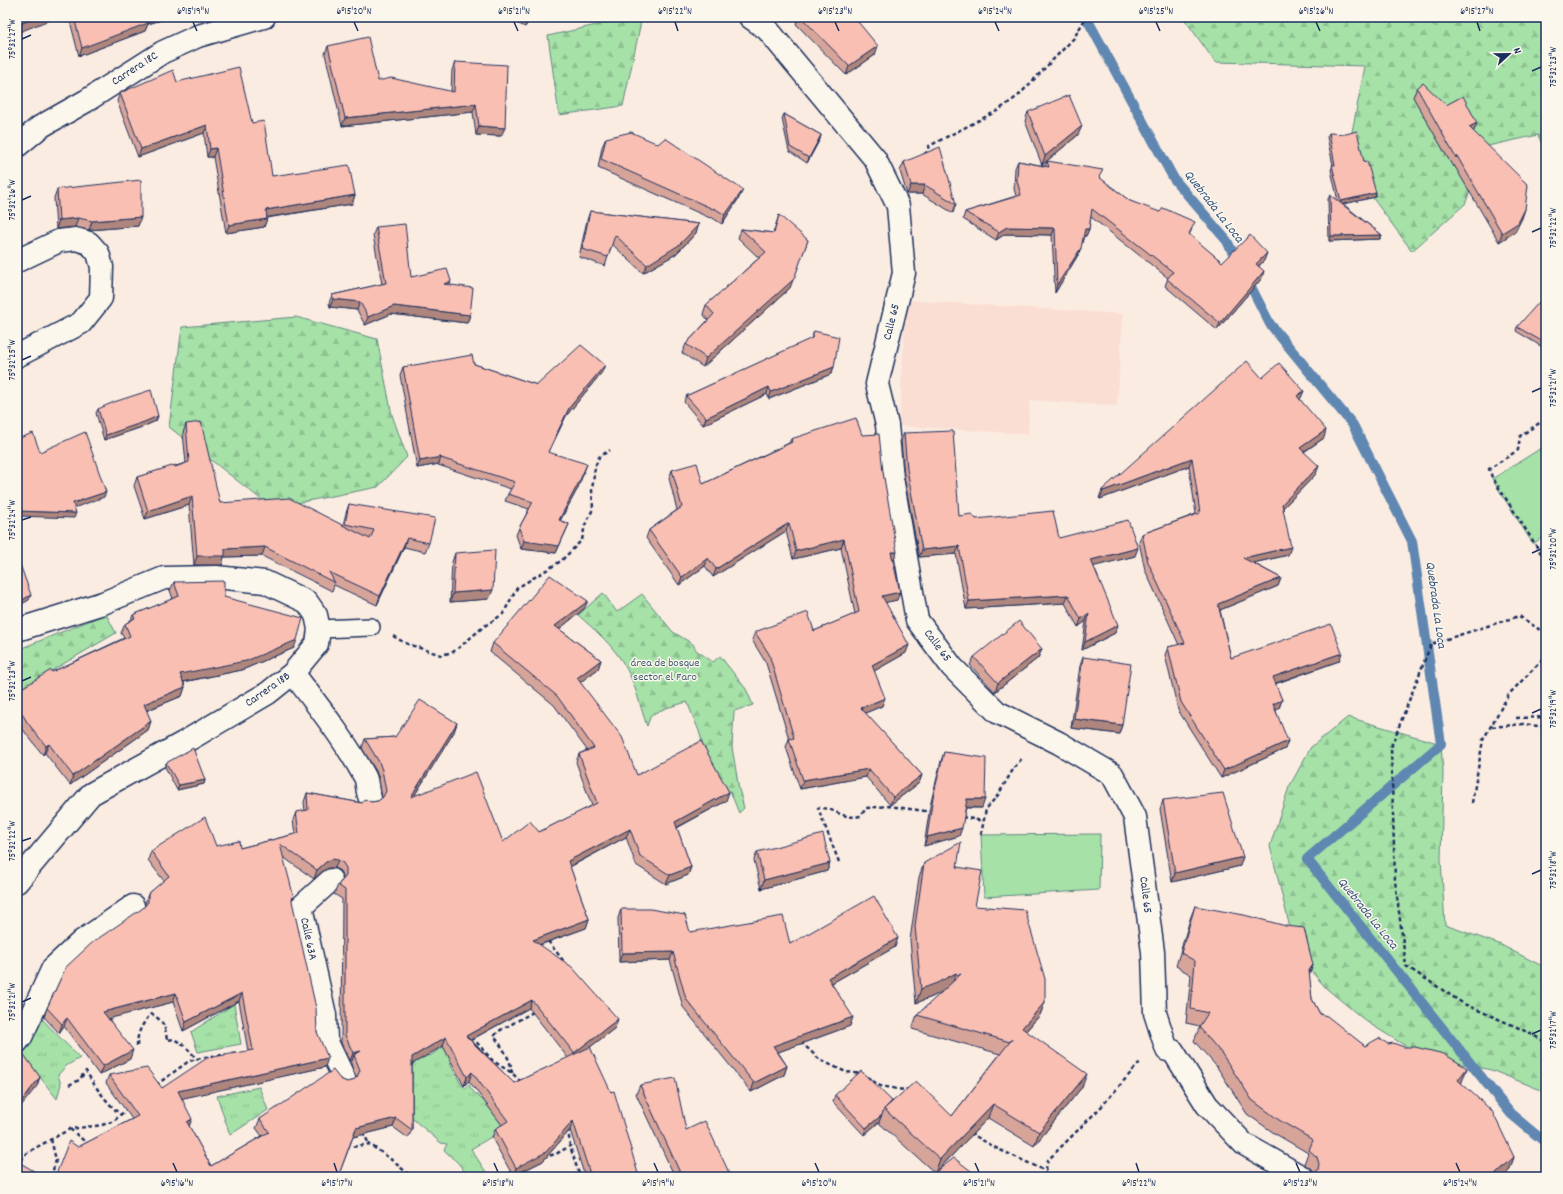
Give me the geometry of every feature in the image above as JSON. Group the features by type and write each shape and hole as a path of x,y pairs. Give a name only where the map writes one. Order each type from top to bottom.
{"street":[{"name":"Carrera 18C","path":"17,146 40,127 163,52 198,36 264,17"},
{"name":"Calle 65","path":"750,17 767,29 875,159 898,206 904,273 877,384 887,425 892,478 918,620 952,667 997,712 1041,734 1112,774 1135,817 1153,952 1155,1013 1167,1050 1173,1051 1207,1105 1244,1144 1302,1177"},
{"path":"17,261 59,241 76,239 89,243 98,253 102,267 100,298 81,323 17,356"},
{"path":"17,630 103,603 164,578 216,577 264,582 307,602 316,615 319,629"},
{"name":"Carrera 18B","path":"17,882 91,794 268,693 293,673 317,644 319,629"},
{"path":"293,673 340,735 367,779 366,791 370,798"},
{"name":"Calle 63A","path":"331,880 301,907 325,1015 326,1040 344,1078"},
{"path":"17,1042 21,1037 53,968 82,941 133,906"}],"lane":[{"path":"319,629 372,627"}],"path":[{"path":"881,172 893,170 913,161 926,153 929,146 997,111 1018,96 1074,38 1086,17"},
{"path":"1546,422 1541,422 1520,436 1518,450 1489,469 1546,561"},
{"path":"372,627 405,643 441,655 453,652 483,627 503,614 517,588 561,560 582,540 585,525 593,510 592,490 595,467 599,457 610,450"},
{"path":"1546,634 1519,616 1431,644 1391,747 1395,881 1406,966 1464,1004 1546,1042"},
{"path":"1472,804 1483,740 1509,694 1546,656"},
{"path":"1523,724 1516,718 1546,717"},
{"path":"1491,727 1523,724 1546,727"},
{"path":"981,835 986,809 998,795 1014,768 1041,734"},
{"path":"839,862 818,808 827,808 840,815 852,818 861,816 866,808 883,806 938,813"},
{"path":"961,817 984,821"},
{"path":"547,940 569,968"},
{"path":"512,1073 512,1066 494,1036 498,1031 539,1009"},
{"path":"138,1046 137,1040 140,1028 151,1014 159,1018 165,1026 167,1040 174,1038 185,1046 198,1059"},
{"path":"469,1034 494,1062 512,1073 525,1086"},
{"path":"798,1039 820,1060 846,1072 863,1074 880,1086 904,1090 912,1088"},
{"path":"1045,1177 1048,1160 1101,1107 1144,1056 1151,1059 1167,1050"},
{"path":"155,1086 189,1061 225,1053 240,1052"},
{"path":"69,1085 79,1080 86,1071 96,1088 121,1115"},
{"path":"17,1166 24,1155 51,1139 70,1129 102,1125 114,1120 130,1106"},
{"path":"564,1125 569,1131 570,1146 580,1177"},
{"path":"360,1126 368,1144 388,1157 412,1177"},
{"path":"70,1129 94,1150"},
{"path":"968,1132 996,1148 1046,1171"},
{"path":"50,1177 56,1160 51,1139"},
{"path":"343,1149 368,1144"},
{"path":"538,1159 556,1154 570,1146"}],"shaded area":[{"path":"906,300 1123,314 1117,406 1030,400 1028,434 899,426"}],"green space":[{"path":"631,17 642,17 623,106 559,115 548,36"},
{"path":"1183,17 1546,17 1546,154 1538,135 1488,146 1465,204 1412,251 1346,162 1365,66 1215,62"},
{"path":"296,317 377,339 392,415 407,457 378,487 272,508 169,427 182,327"},
{"path":"1546,445 1546,535 1533,544 1492,479"},
{"name":"área de bosque sector el Faro","path":"603,593 617,612 642,594 673,632 693,644 696,650 713,662 720,656 746,689 753,705 734,711 732,747 739,789 744,808 739,813 730,791 722,792 710,770 699,731 687,702 666,708 651,715 647,726 633,682 621,660 604,639 578,615"},
{"path":"106,614 116,633 17,691 17,650"},
{"path":"1348,717 1441,744 1443,773 1441,859 1445,925 1499,944 1546,968 1546,1092 1491,1070 1420,1055 1367,1022 1327,989 1304,963 1292,936 1270,846 1289,787 1311,747"},
{"path":"1100,834 1099,890 984,897 981,835"},
{"path":"234,1004 241,1044 198,1052 191,1032"},
{"path":"38,1015 80,1058 66,1066 58,1075 61,1084 57,1099 19,1050"},
{"path":"418,1040 430,1056 443,1047 468,1048 450,1064 461,1084 466,1088 469,1084 476,1095 482,1100 515,1119 501,1131 471,1149 486,1172 478,1177 469,1177 458,1163 444,1150 447,1144 441,1143 407,1114 409,1056"},
{"path":"259,1087 268,1110 230,1135 217,1096"}],"building":[{"path":"17,17 38,17 17,25"},
{"path":"74,17 146,17 148,23 82,48"},
{"path":"801,17 854,17 878,46 849,66"},
{"path":"368,37 378,81 391,78 454,92 455,62 507,65 505,128 479,126 476,104 345,118 328,46"},
{"path":"239,67 252,123 264,121 272,176 349,165 355,195 266,210 267,219 229,225 216,148 210,149 207,125 141,149 120,93 173,70 177,82"},
{"path":"1423,83 1446,105 1463,96 1477,123 1469,127 1528,185 1525,209 1518,223 1502,233 1457,156 1456,158 1417,88"},
{"path":"17,95 20,100 17,103"},
{"path":"1069,95 1082,126 1045,156 1028,112"},
{"path":"784,114 821,135 809,158 790,147"},
{"path":"1357,131 1364,162 1367,161 1376,193 1341,201 1332,165 1335,165 1329,133 1346,134"},
{"path":"631,132 658,144 665,138 743,190 725,215 714,208 713,209 601,159 606,138"},
{"path":"940,147 956,204 925,185 911,185 904,162"},
{"path":"1018,161 1049,167 1047,161 1103,170 1099,177 1130,201 1160,212 1163,208 1195,222 1189,234 1222,262 1250,235 1267,253 1256,264 1264,271 1220,323 1167,279 1173,272 1092,209 1089,229 1085,229 1081,248 1057,285 1055,228 1007,227 999,232 965,212 1021,195 1017,181"},
{"path":"141,180 141,217 92,221 78,218 59,220 57,189"},
{"path":"1330,195 1382,235 1331,236"},
{"path":"590,211 699,224 679,245 647,265 615,235 608,257 582,249"},
{"path":"779,215 808,240 794,279 706,358 686,344 714,314 706,305 766,252 741,229 774,233"},
{"path":"405,224 411,277 447,269 451,281 444,284 473,288 470,315 394,306 368,317 360,302 333,299 332,295 386,283 376,227"},
{"path":"1540,301 1546,306 1545,343 1517,327"},
{"path":"814,331 839,337 834,367 771,392 769,387 706,418 686,396 812,338"},
{"path":"581,345 605,365 569,408 548,452 587,464 559,520 569,524 559,546 524,541 519,528 533,502 508,494 515,482 441,457 420,461 403,367 472,355 474,364 537,385"},
{"path":"1247,361 1262,378 1279,363 1304,391 1297,396 1326,430 1300,448 1319,466 1282,504 1291,547 1243,558 1281,578 1218,604 1231,658 1331,624 1342,653 1273,677 1282,700 1273,704 1288,741 1224,770 1181,702 1168,647 1185,643 1148,562 1142,534 1200,513 1192,458 1103,491 1102,490"},
{"path":"151,390 158,416 106,435 98,409"},
{"path":"856,418 862,435 879,434 883,472 897,552 891,552 900,592 882,596 909,645 872,665 885,698 861,708 922,775 893,797 869,769 803,780 789,739 794,738 769,654 755,632 808,612 814,631 859,612 844,539 796,551 789,523 716,569 708,558 682,577 649,530 682,507 672,470 697,463 703,484 792,442 791,439"},
{"path":"201,422 220,503 289,498 370,539 374,530 345,524 349,504 435,518 429,543 407,538 380,596 329,572 335,583 265,547 225,549 225,556 197,556 192,496 148,511 137,477 189,462 186,424"},
{"path":"953,431 959,516 972,514 976,519 1053,511 1059,538 1128,520 1138,548 1091,560 1118,625 1085,642 1089,613 1081,619 1068,595 969,601 959,546 922,550 907,469 904,433"},
{"path":"85,432 106,492 73,503 76,513 17,511 17,439 33,433 40,452"},
{"path":"495,550 493,590 453,593 455,553"},
{"path":"17,556 31,595 17,603"},
{"path":"550,575 588,601 555,626 601,660 577,678 622,737 637,775 701,741 729,792 675,822 691,867 670,875 640,856 630,829 568,861 589,919 533,940 572,967 618,1019 574,1053 532,1000 466,1036 514,1083 590,1047 611,1092 614,1091 639,1177 591,1177 573,1121 546,1152 516,1168 495,1129 508,1121 472,1072 467,1077 446,1037 412,1057 412,1130 396,1118 356,1128 338,1177 55,1177 69,1141 78,1147 138,1116 109,1075 147,1068 162,1088 207,1058 253,1050 242,993 186,1022 176,993 103,1012 133,1050 103,1066 67,1018 62,1024 47,1008 66,967 93,942 143,908 148,902 148,894 169,876 151,851 205,817 216,846 239,841 240,848 299,833 296,812 308,810 307,793 362,803 365,799 371,802 378,801 383,797 386,791 382,770 379,762 365,739 395,737 420,700 457,723 411,797 476,772 503,842 530,821 539,832 597,803 579,754 594,748 557,696 493,643","holes":["280,844 317,870 332,859 343,863 346,868 346,876 338,885 345,890 345,1035 353,1053 361,1051 354,1055 360,1070 357,1077 352,1081 347,1082 340,1079 333,1070 260,1119 269,1132 211,1166 187,1122 192,1119 178,1091 328,1058 317,1032 316,1008 292,901 293,894"]},
{"path":"224,581 224,597 303,618 297,640 246,661 180,674 185,687 144,704 151,721 73,776 49,744 46,746 27,722 17,705 17,691 51,670 52,672 130,636 125,624 135,618 133,615 179,596 174,582"},
{"path":"1019,621 1042,649 998,683 974,657"},
{"path":"1083,657 1131,664 1122,725 1074,719"},
{"path":"193,748 205,780 179,785 166,763"},
{"path":"944,752 986,758 985,799 967,799 962,828 927,837 933,797"},
{"path":"1223,793 1243,857 1175,873 1163,800"},
{"path":"823,834 830,863 764,880 757,852"},
{"path":"961,842 957,867 982,871 975,906 1025,910 1045,979 1045,1002 1022,1028 1087,1074 1039,1132 993,1104 940,1159 884,1109 916,1081 952,1116 1010,1042 917,1015 961,974 958,975 956,973 921,989 915,926 924,863"},
{"path":"874,896 898,938 828,978 853,1017 773,1046 787,1066 754,1083 686,999 673,952 622,953 621,909 650,909 685,915 690,932 783,916 790,944"},
{"path":"1195,906 1244,915 1286,926 1304,928 1313,965 1309,970 1312,999 1320,1014 1327,1016 1365,1046 1379,1038 1388,1044 1393,1043 1404,1047 1415,1047 1444,1054 1467,1068 1458,1080 1492,1111 1514,1157 1493,1177 1299,1177 1300,1174 1307,1176 1318,1170 1319,1164 1317,1157 1309,1150 1313,1140 1279,1120 1252,1100 1222,1054 1199,1027 1208,1013 1191,1009 1195,961 1181,953"},
{"path":"17,1045 40,1077 17,1107"},
{"path":"861,1071 892,1101 884,1109 882,1115 866,1128 835,1095"},
{"path":"675,1078 686,1130 705,1121 731,1177 682,1177 640,1085"},
{"path":"954,1158 979,1177 929,1177"},
{"path":"17,1161 44,1177 17,1177"}],"waterway":[{"name":"Quebrada La Loca","path":"1086,17 1174,179 1227,241 1238,263"},
{"name":"Quebrada La Loca","path":"1247,279 1270,324 1353,425 1412,541 1441,744 1307,859 1511,1114 1546,1143"}]}
